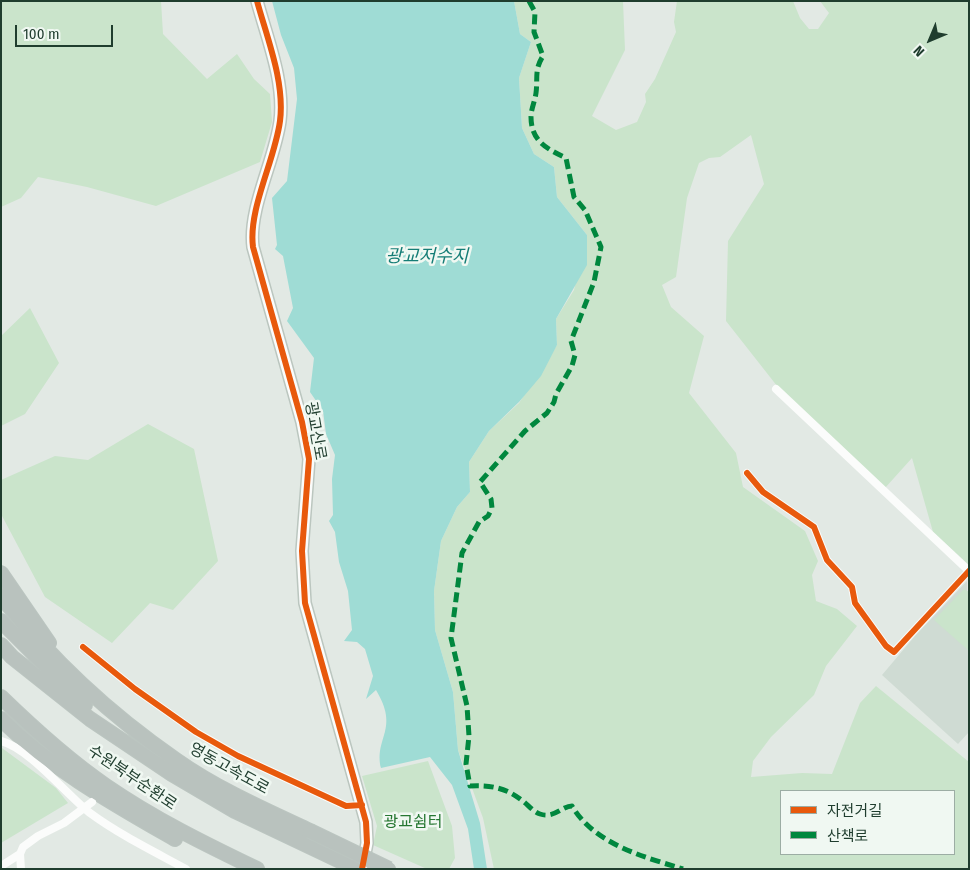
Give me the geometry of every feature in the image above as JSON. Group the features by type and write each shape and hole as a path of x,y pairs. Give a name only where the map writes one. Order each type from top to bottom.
{"highway":[{"name":"영동고속도로","path":"1,573 69,672"},
{"name":"영동고속도로","path":"1,596 33,636 104,706 177,761 242,799 389,869"},
{"name":"영동고속도로","path":"1,621 23,646 120,738 172,774"},
{"name":"영동고속도로","path":"1,645 12,657 90,719 172,774 235,811 357,869"},
{"name":"수원북부순환로","path":"1,696 28,723 106,786 187,835 257,869"},
{"name":"수원북부순환로","path":"4,722 44,756 99,795 185,844 236,869"}],"street":[{"name":"광교산로","path":"257,1 275,70 280,119 254,222 252,247 308,447 309,470 302,551 305,603 362,805 367,836 362,869"},
{"path":"746,473 763,492 814,527 827,560 852,587 855,603 886,646 894,652 969,571 776,389"},
{"path":"83,647 167,713 238,756 346,806 362,805"},
{"path":"1,741 41,768 84,808 118,831 186,869"},
{"path":"21,869 20,854 23,848 38,836 64,823 92,802"},
{"path":"1,866 20,854"}],"shaded area":[{"path":"967,581 969,732 958,744 882,675 915,636"}],"green space":[{"path":"1,1 161,1 163,34 207,79 237,54 254,79 270,94 272,122 260,162 156,206 87,187 38,177 21,198 1,207"},
{"path":"514,1 623,1 625,50 592,116 616,130 637,122 646,102 645,94 655,79 676,32 674,22 677,1 793,1 800,18 809,29 818,29 829,13 820,1 969,1 969,565 933,532 912,458 885,488 781,391 726,321 728,241 764,184 751,135 720,157 709,158 699,163 687,198 676,277 662,285 671,307 704,336 689,393 736,453 743,487 805,531 818,561 812,575 816,601 837,609 857,626 826,666 814,695 771,737 753,761 751,777 802,773 832,774 860,703 876,686 969,762 969,869 494,869 483,818 458,750 453,692 435,630 434,591 441,541 457,507 470,492 469,462 489,431 519,403 557,345 556,319 574,290 587,235 557,197 554,167 534,154 522,128 519,78 531,42 520,34"},
{"path":"30,308 59,363 25,414 1,426 1,336"},
{"path":"148,424 194,449 218,561 173,610 150,603 112,643 45,597 1,514 1,480 55,456 88,460"},
{"path":"964,589 969,592 969,651 934,620"},
{"path":"2,748 56,788 68,803 1,843"},
{"name":"광교쉼터","path":"428,761 452,826 455,858 449,869 427,869 373,845 377,826 362,776"}],"water":[{"name":"광교저수지","path":"272,1 514,1 520,34 531,42 519,78 522,128 534,154 554,167 557,197 587,235 587,265 556,319 557,345 541,376 519,402 489,431 469,462 470,492 457,507 441,541 434,591 435,630 453,692 458,750 480,823 487,869 474,869 468,829 452,785 430,757 381,768 381,748 386,724 383,704 376,690 366,699 373,676 365,649 357,642 344,641 352,630 348,591 339,562 335,532 329,521 333,515 332,479 335,455 326,434 323,411 310,392 314,358 287,321 293,308 283,256 275,249 277,245 272,198 287,181 297,99 294,68 281,35"}],"marked path":[{"path":"529,1 535,12 534,32 543,56 537,70 536,93 531,114 534,132 541,143 566,158 574,197 585,210 601,247 594,282 571,341 575,355 572,366 556,394 554,402 547,413 525,431 480,482 491,499 492,508 488,516 479,522 462,553 451,638 467,706 469,736 466,764 470,786 492,787 511,793 536,812 545,815 554,814 572,806 581,819 593,830 621,847 683,869"}],"cycle path":[{"path":"257,1 278,76 281,106 277,136 254,217 253,247 302,422 309,459 302,551 305,603 366,822 367,843 362,869"},
{"path":"747,473 763,492 814,527 827,560 852,587 855,603 886,646 894,652 969,571"},
{"path":"83,647 135,689 196,732 238,756 346,806 362,805"}]}
